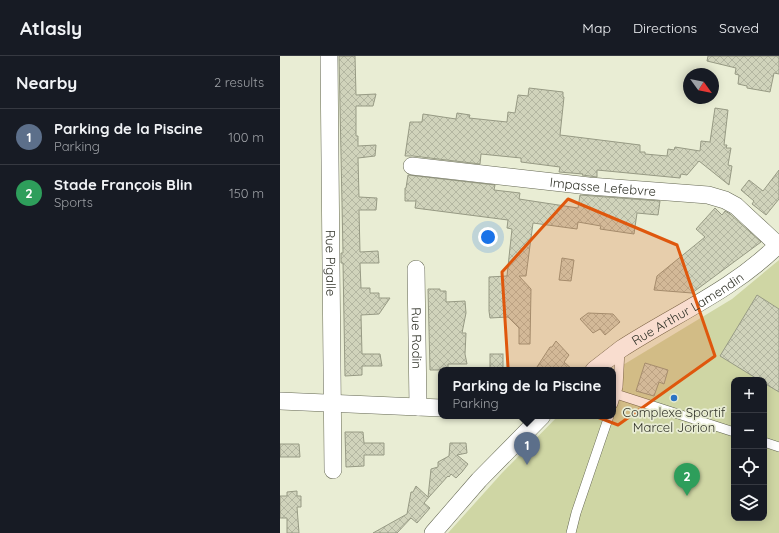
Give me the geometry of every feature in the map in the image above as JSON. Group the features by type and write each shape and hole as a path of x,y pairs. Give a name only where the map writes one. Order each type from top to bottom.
{"street":[{"name":"Rue Pigalle","path":"329,56 333,470"},
{"name":"Impasse Lefebvre","path":"412,166 589,186 708,195 725,200 736,206 779,244"},
{"name":"Rue Arthur Lamendin","path":"598,367 620,350 725,288 756,265 779,244"},
{"name":"Rue Rodin","path":"416,269 418,407"},
{"path":"280,401 438,408"},
{"path":"433,533 479,480 537,419"}],"lane":[{"path":"620,350 618,387 616,394 731,431"},
{"path":"571,533 576,513 608,419"},
{"path":"767,443 779,447"}],"highlighted area":[{"path":"568,199 677,245 715,356 618,425 509,383 502,272"}],"green space":[{"name":"Complexe Sportif Marcel Jorion","path":"779,260 779,533 448,533 502,473 555,419 616,419 616,369 732,299"}],"building":[{"path":"339,56 355,56 356,95 376,94 373,106 356,106 356,136 358,136 358,146 376,145 375,156 358,158 359,197 377,198 376,210 359,210 360,252 378,251 379,263 360,263 361,288 370,288 370,293 379,293 379,298 390,298 379,314 361,315 362,354 380,354 382,366 362,366 362,375 345,376 343,263 341,263 341,253 343,253"},
{"path":"708,56 779,56 779,74 774,73 770,92 747,88 747,86 738,84 739,75 735,74 736,68 707,61"},
{"path":"529,88 563,92 564,97 560,135 640,145 640,152 645,152 645,154 667,156 668,149 674,150 675,147 700,151 701,141 710,142 715,108 728,110 724,145 727,145 726,148 731,148 728,165 732,166 729,185 699,161 687,175 681,174 680,178 597,170 597,177 559,172 560,167 521,162 521,158 481,154 480,164 405,156 410,122 422,122 423,114 456,119 457,113 470,115 469,118 507,122 508,112 515,113 518,95 528,96"},
{"path":"779,170 779,199 766,215 752,204 754,201 741,190 749,180 763,191"},
{"path":"408,175 495,185 494,190 520,193 519,199 578,208 580,195 660,201 658,215 637,213 634,234 600,229 601,226 578,222 577,229 533,223 526,276 519,276 531,289 530,344 519,344 519,328 508,317 490,318 489,311 489,277 507,276 512,229 507,228 508,220 415,208 416,201 405,201 405,188"},
{"path":"715,208 722,215 725,211 730,214 761,242 692,293 654,290 657,276 705,237 696,229"},
{"path":"562,258 574,260 571,281 559,280"},
{"path":"428,289 440,289 440,291 446,291 446,302 465,301 466,313 462,333 466,333 465,354 467,364 448,364 448,367 438,367 438,370 430,370"},
{"name":"Complexe Sportif Marcel Jorion","path":"757,295 779,309 779,392 767,385 767,377 754,377 720,356"},
{"path":"588,313 613,314 620,322 605,335 600,329 593,333 580,319"},
{"path":"556,341 569,355 564,362 570,367 537,367 550,347 552,347"},
{"path":"490,354 503,354 503,367 490,367"},
{"path":"645,363 668,370 664,384 659,382 654,396 636,391"},
{"path":"345,432 363,432 364,443 384,443 384,455 364,455 364,466 346,467"},
{"path":"450,443 466,443 467,453 457,455 468,464 462,472 456,478 451,474 449,477 448,476 429,497 424,503 430,508 417,523 411,518 397,533 373,533 407,514 411,492 413,492 416,486 428,497 431,469 438,467 438,462 449,456"},
{"path":"280,444 299,444 300,457 280,457"},
{"path":"297,491 297,496 301,496 301,507 297,507 299,533 287,533 287,518 280,518 280,496 287,496 287,492"}],"place":[{"name":"Complexe Sportif Marcel Jorion","path":"674,398"},
{"name":"Parking de la Piscine","path":"527,465"},
{"name":"Stade François Blin","path":"687,496"}]}
